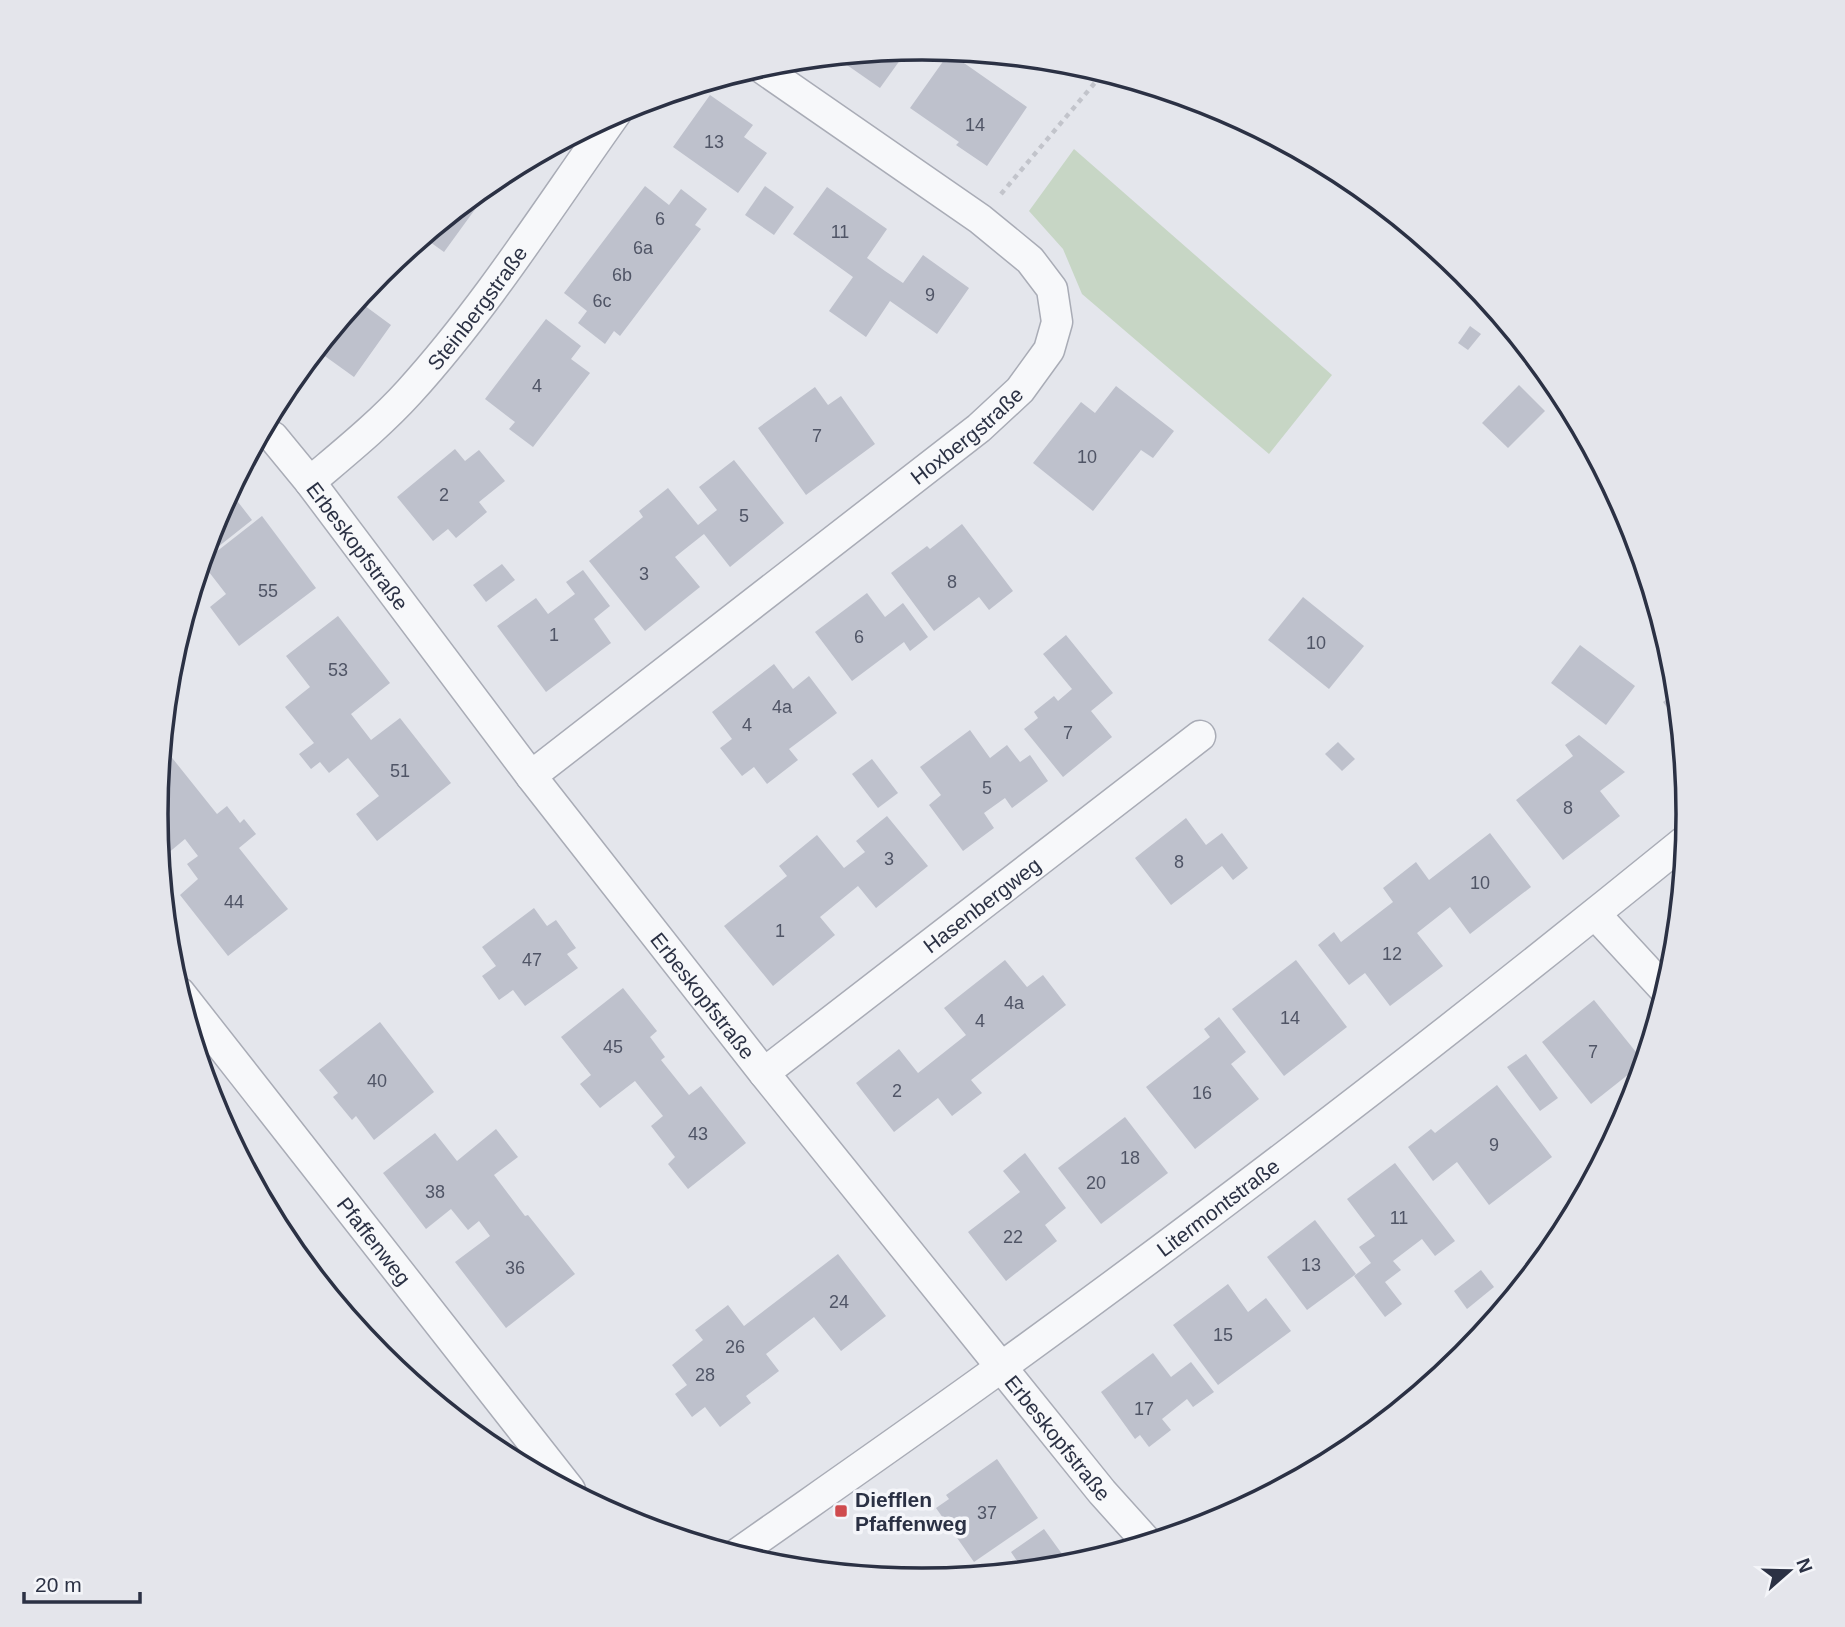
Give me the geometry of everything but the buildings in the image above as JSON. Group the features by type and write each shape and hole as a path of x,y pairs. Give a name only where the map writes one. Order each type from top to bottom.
{"street":[{"name":"Hoxbergstraße","path":"531,776 968,436 1020,390 1049,350 1057,322 1052,289 1030,260 980,219 772,75"},
{"name":"Steinbergstraße","path":"310,482 363,438 439,358 470,319 604,131"},
{"name":"Erbeskopfstraße","path":"273,438 310,482 531,776 764,1073 1102,1492 1141,1535"},
{"name":"Hasenbergweg","path":"764,1073 1199,736"},
{"name":"Litermontstraße","path":"747,1547 1001,1367 1297,1147 1675,849"},
{"path":"1595,914 1657,981"},
{"name":"Pfaffenweg","path":"195,1012 556,1472"}],"path":[{"path":"980,219 1097,80"}],"green space":[{"path":"1074,149 1332,375 1269,454 1082,294 1063,249 1029,211"}],"place":[{"name":"Diefflen Pfaffenweg","path":"841,1511"}]}
